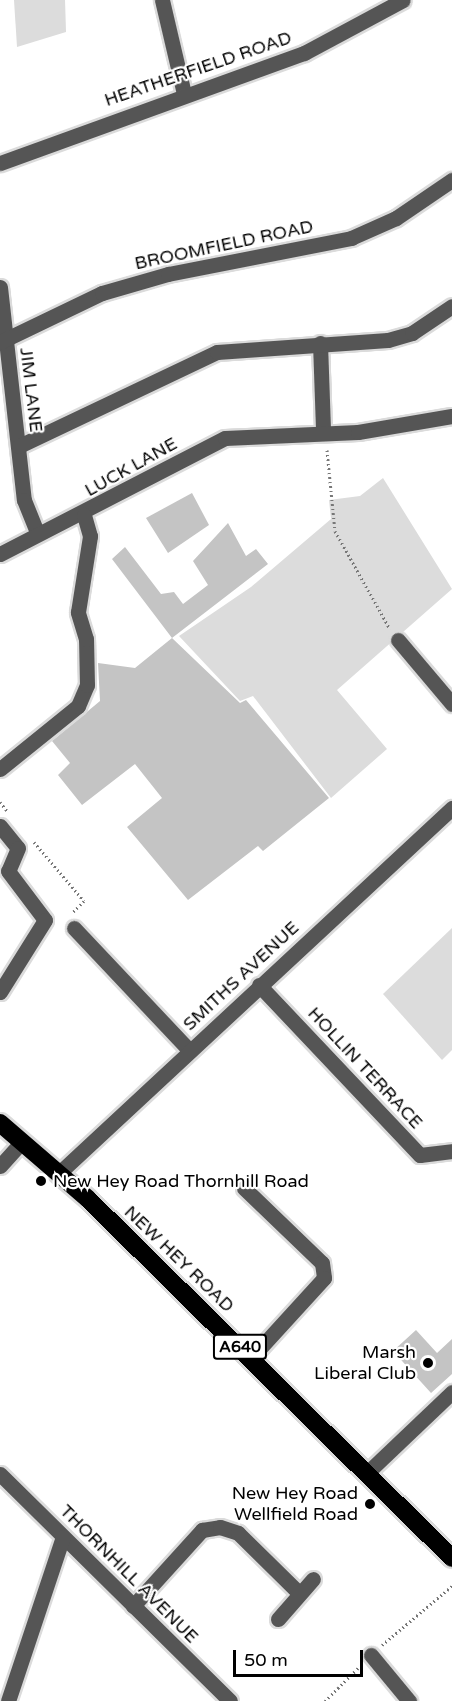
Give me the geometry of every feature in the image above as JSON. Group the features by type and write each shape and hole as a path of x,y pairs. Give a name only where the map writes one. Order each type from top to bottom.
{"highway":[{"name":"NEW HEY ROAD","path":"0,1123 58,1174 251,1358 452,1558"}],"street":[{"path":"162,0 184,94"},
{"name":"HEATHERFIELD ROAD","path":"0,162 184,94 304,54 403,0"},
{"name":"BROOMFIELD ROAD","path":"3,341 70,306 168,274 351,238 396,218 452,180"},
{"name":"JIM LANE","path":"0,287 3,341 19,446 24,500 37,532"},
{"path":"19,446 217,352 396,337 452,306"},
{"path":"320,344 325,430"},
{"name":"LUCK LANE","path":"10,767 78,706 87,684 86,639 78,612 90,536 84,515 225,438 325,430 358,432 452,416"},
{"path":"0,554 37,532 84,515"},
{"path":"398,640 452,704"},
{"name":"SMITHS AVENUE","path":"58,1174 452,808"},
{"path":"0,826 18,848 8,871 45,920 0,992"},
{"path":"74,928 190,1051"},
{"name":"HOLLIN TERRACE","path":"260,985 420,1155 452,1151"},
{"path":"0,1166 21,1143"},
{"path":"243,1188 322,1263 324,1278 251,1358"},
{"path":"368,1472 452,1392"},
{"name":"THORNHILL AVENUE","path":"0,1474 230,1701"},
{"path":"133,1606 202,1530 220,1527 238,1533 299,1593"},
{"path":"8,1701 63,1537"},
{"path":"278,1619 313,1579"},
{"path":"371,1655 409,1701"}],"path":[{"path":"325,430 335,531 398,640"},
{"path":"0,802 15,820"},
{"path":"30,838 84,901 66,920 74,928"},
{"path":"325,1701 371,1655 452,1586"}],"shaded area":[{"path":"14,0 65,0 66,32 17,47"},
{"path":"383,478 452,589 337,690 387,749 331,798 253,696 240,701 179,636 251,587 331,519 329,500 360,496"},
{"path":"452,928 452,1050 442,1060 383,994"}],"building":[{"path":"192,493 209,525 168,553 146,518"},
{"path":"228,523 246,556 256,549 268,564 172,638 112,559 125,547 161,594 174,592 183,604 208,585 193,561"},
{"path":"172,638 240,703 246,700 329,798 263,851 258,846 188,900 127,827 162,798 135,764 82,805 58,775 70,763 52,741 100,701 98,663 135,668"},
{"name":"Marsh Liberal Club","path":"416,1330 437,1353 452,1339 452,1374 431,1393 393,1351"}],"place":[{"name":"New Hey Road Thornhill Road","path":"41,1181"},
{"name":"Marsh Liberal Club","path":"428,1363"},
{"name":"New Hey Road Wellfield Road","path":"370,1504"}]}
